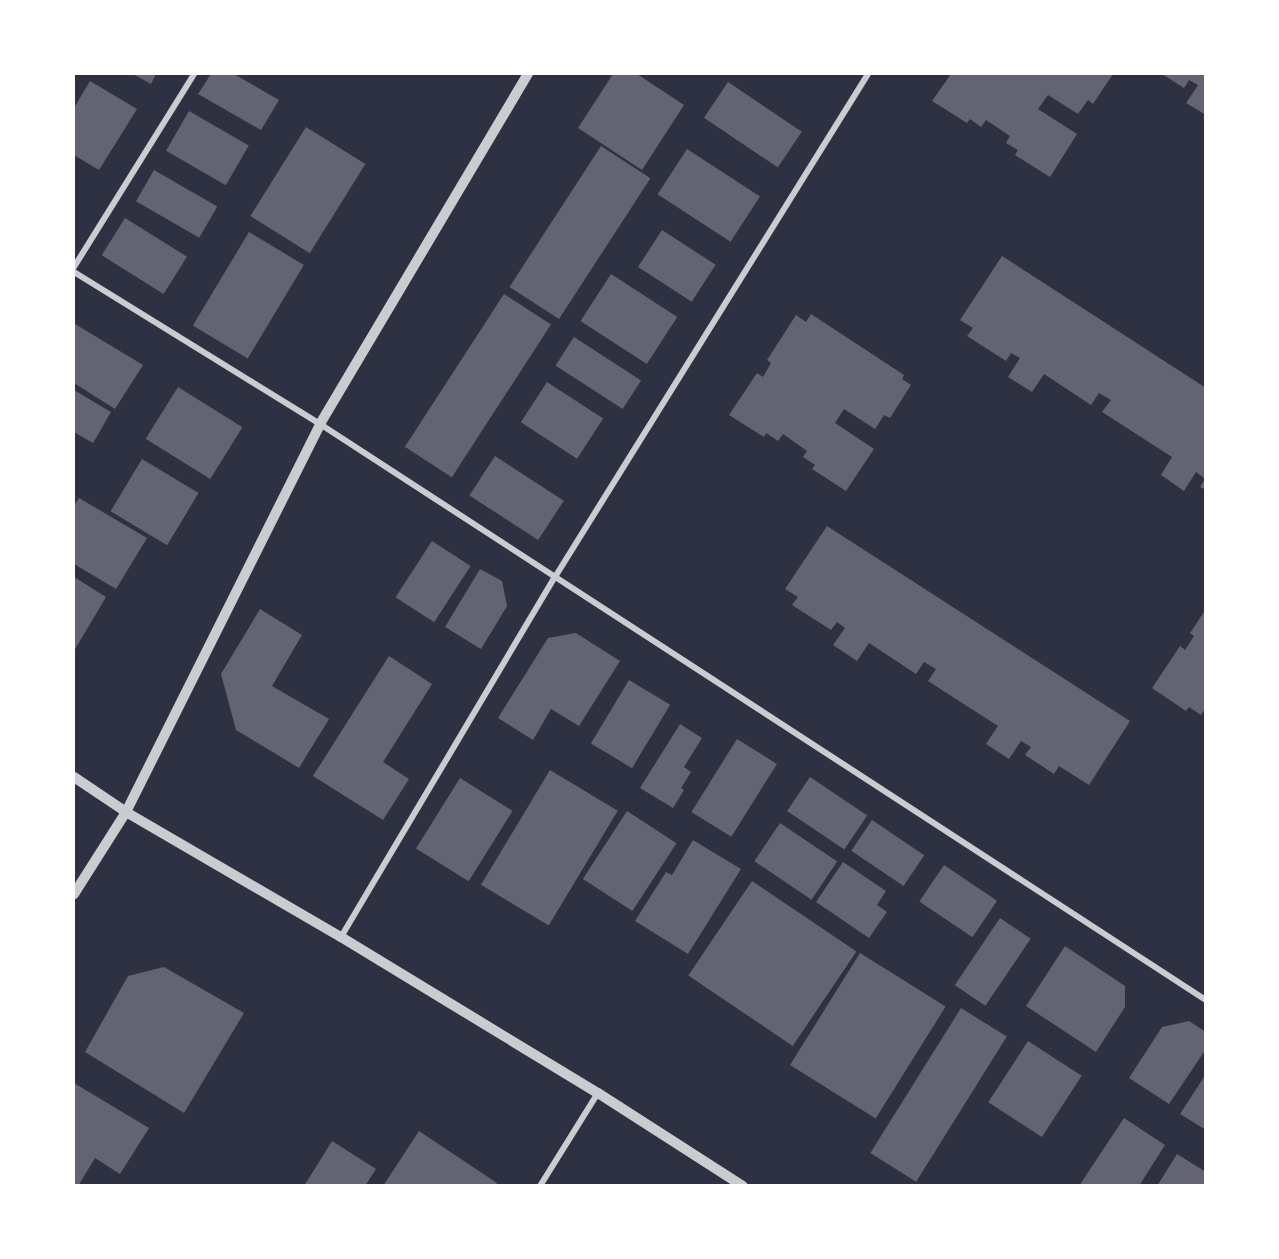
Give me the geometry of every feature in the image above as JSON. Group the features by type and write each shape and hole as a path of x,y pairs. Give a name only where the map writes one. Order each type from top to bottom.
{"street":[{"path":"194,74 74,269 320,424 1206,1000"},
{"path":"74,894 126,812 320,424 528,74"},
{"path":"341,938 555,576 868,74"},
{"path":"74,777 126,812 598,1093 743,1185"},
{"path":"540,1185 598,1093"}],"building":[{"path":"133,74 156,74 151,84"},
{"path":"211,74 234,74 279,100 261,130 198,94"},
{"path":"613,74 637,74 684,105 642,170 578,128"},
{"path":"951,74 1113,74 1093,104 1088,100 1078,114 1048,95 1038,109 1077,134 1050,177 1015,155 1018,150 1006,143 1010,136 986,120 981,127 970,119 967,123 932,101"},
{"path":"1162,74 1206,74 1206,115 1186,103 1198,85 1189,80 1184,88"},
{"path":"90,81 137,109 99,170 74,155 74,108"},
{"path":"728,82 802,132 778,167 704,118"},
{"path":"189,111 249,146 226,185 166,151"},
{"path":"306,127 365,164 310,253 250,216"},
{"path":"601,146 650,178 559,319 510,287"},
{"path":"687,149 760,196 731,242 658,194"},
{"path":"154,170 217,206 199,238 136,201"},
{"path":"125,218 187,257 164,294 102,255"},
{"path":"662,230 716,265 692,302 638,267"},
{"path":"249,232 304,265 248,358 193,325"},
{"path":"1002,256 1206,388 1206,490 1200,487 1205,479 1196,472 1184,491 1161,475 1172,457 1102,412 1111,400 1099,393 1091,405 1044,374 1032,392 1008,377 1020,358 1011,353 1006,361 967,336 973,328 960,320"},
{"path":"611,274 677,317 647,364 581,321"},
{"path":"504,294 551,324 452,477 405,447"},
{"path":"811,314 904,375 902,379 911,385 890,418 884,415 875,429 844,409 835,423 874,449 846,491 812,469 815,465 803,457 807,451 783,434 778,441 766,433 764,437 729,415 757,373 763,377 771,363 767,360 796,315 806,322"},
{"path":"75,324 143,365 115,409 74,383"},
{"path":"574,337 641,381 623,409 555,366"},
{"path":"547,382 603,418 577,459 521,422"},
{"path":"178,387 242,427 210,479 146,439"},
{"path":"74,390 111,412 93,443 74,432"},
{"path":"495,456 564,501 538,540 469,495"},
{"path":"142,459 199,493 167,545 111,511"},
{"path":"79,498 147,538 116,589 74,564 74,506"},
{"path":"827,526 1130,721 1089,785 1059,766 1054,774 1025,755 1031,747 1021,741 1009,759 986,744 998,726 928,681 936,669 924,662 916,674 869,643 857,661 833,645 845,628 837,622 831,630 792,605 798,597 785,589"},
{"path":"432,541 471,566 434,622 396,597"},
{"path":"480,569 502,581 507,606 481,649 445,627"},
{"path":"74,577 106,597 74,651"},
{"path":"260,609 302,635 272,686 329,719 299,768 236,730 221,674"},
{"path":"1206,609 1206,707 1201,715 1189,707 1186,711 1152,688 1180,646 1185,650 1194,636 1190,633"},
{"path":"576,633 620,661 579,726 551,709 533,740 498,718 548,638"},
{"path":"389,656 432,684 383,762 409,779 383,820 313,776"},
{"path":"629,680 670,705 632,768 591,743"},
{"path":"680,724 702,738 684,767 691,772 673,808 640,788"},
{"path":"737,739 777,764 731,837 691,812"},
{"path":"550,770 618,811 549,926 481,885"},
{"path":"810,777 867,816 844,850 787,811"},
{"path":"460,778 513,811 469,881 416,848"},
{"path":"627,811 676,843 632,911 583,879"},
{"path":"872,820 924,855 904,886 851,851"},
{"path":"780,823 837,862 811,900 754,861"},
{"path":"693,840 741,869 688,954 635,921 666,872 672,875"},
{"path":"843,862 886,891 877,905 887,912 869,938 816,902"},
{"path":"944,865 997,901 972,937 919,901"},
{"path":"752,881 856,951 793,1046 688,976"},
{"path":"1000,918 1031,939 985,1006 955,985"},
{"path":"1065,946 1125,986 1125,1007 1096,1052 1026,1006"},
{"path":"860,953 946,1007 876,1118 790,1065"},
{"path":"164,967 244,1013 184,1113 85,1052 128,976"},
{"path":"961,1008 1007,1037 916,1182 870,1153"},
{"path":"1189,1021 1206,1032 1206,1049 1169,1104 1129,1078 1162,1027"},
{"path":"1028,1041 1082,1076 1042,1137 988,1102"},
{"path":"1206,1074 1206,1130 1180,1114"},
{"path":"74,1083 149,1128 120,1174 95,1158 78,1186 74,1186"},
{"path":"1124,1118 1165,1145 1139,1186 1079,1186"},
{"path":"419,1131 497,1183 495,1186 383,1186"},
{"path":"332,1141 376,1169 365,1186 304,1186"},
{"path":"1177,1154 1206,1172 1206,1186 1157,1186"}]}
